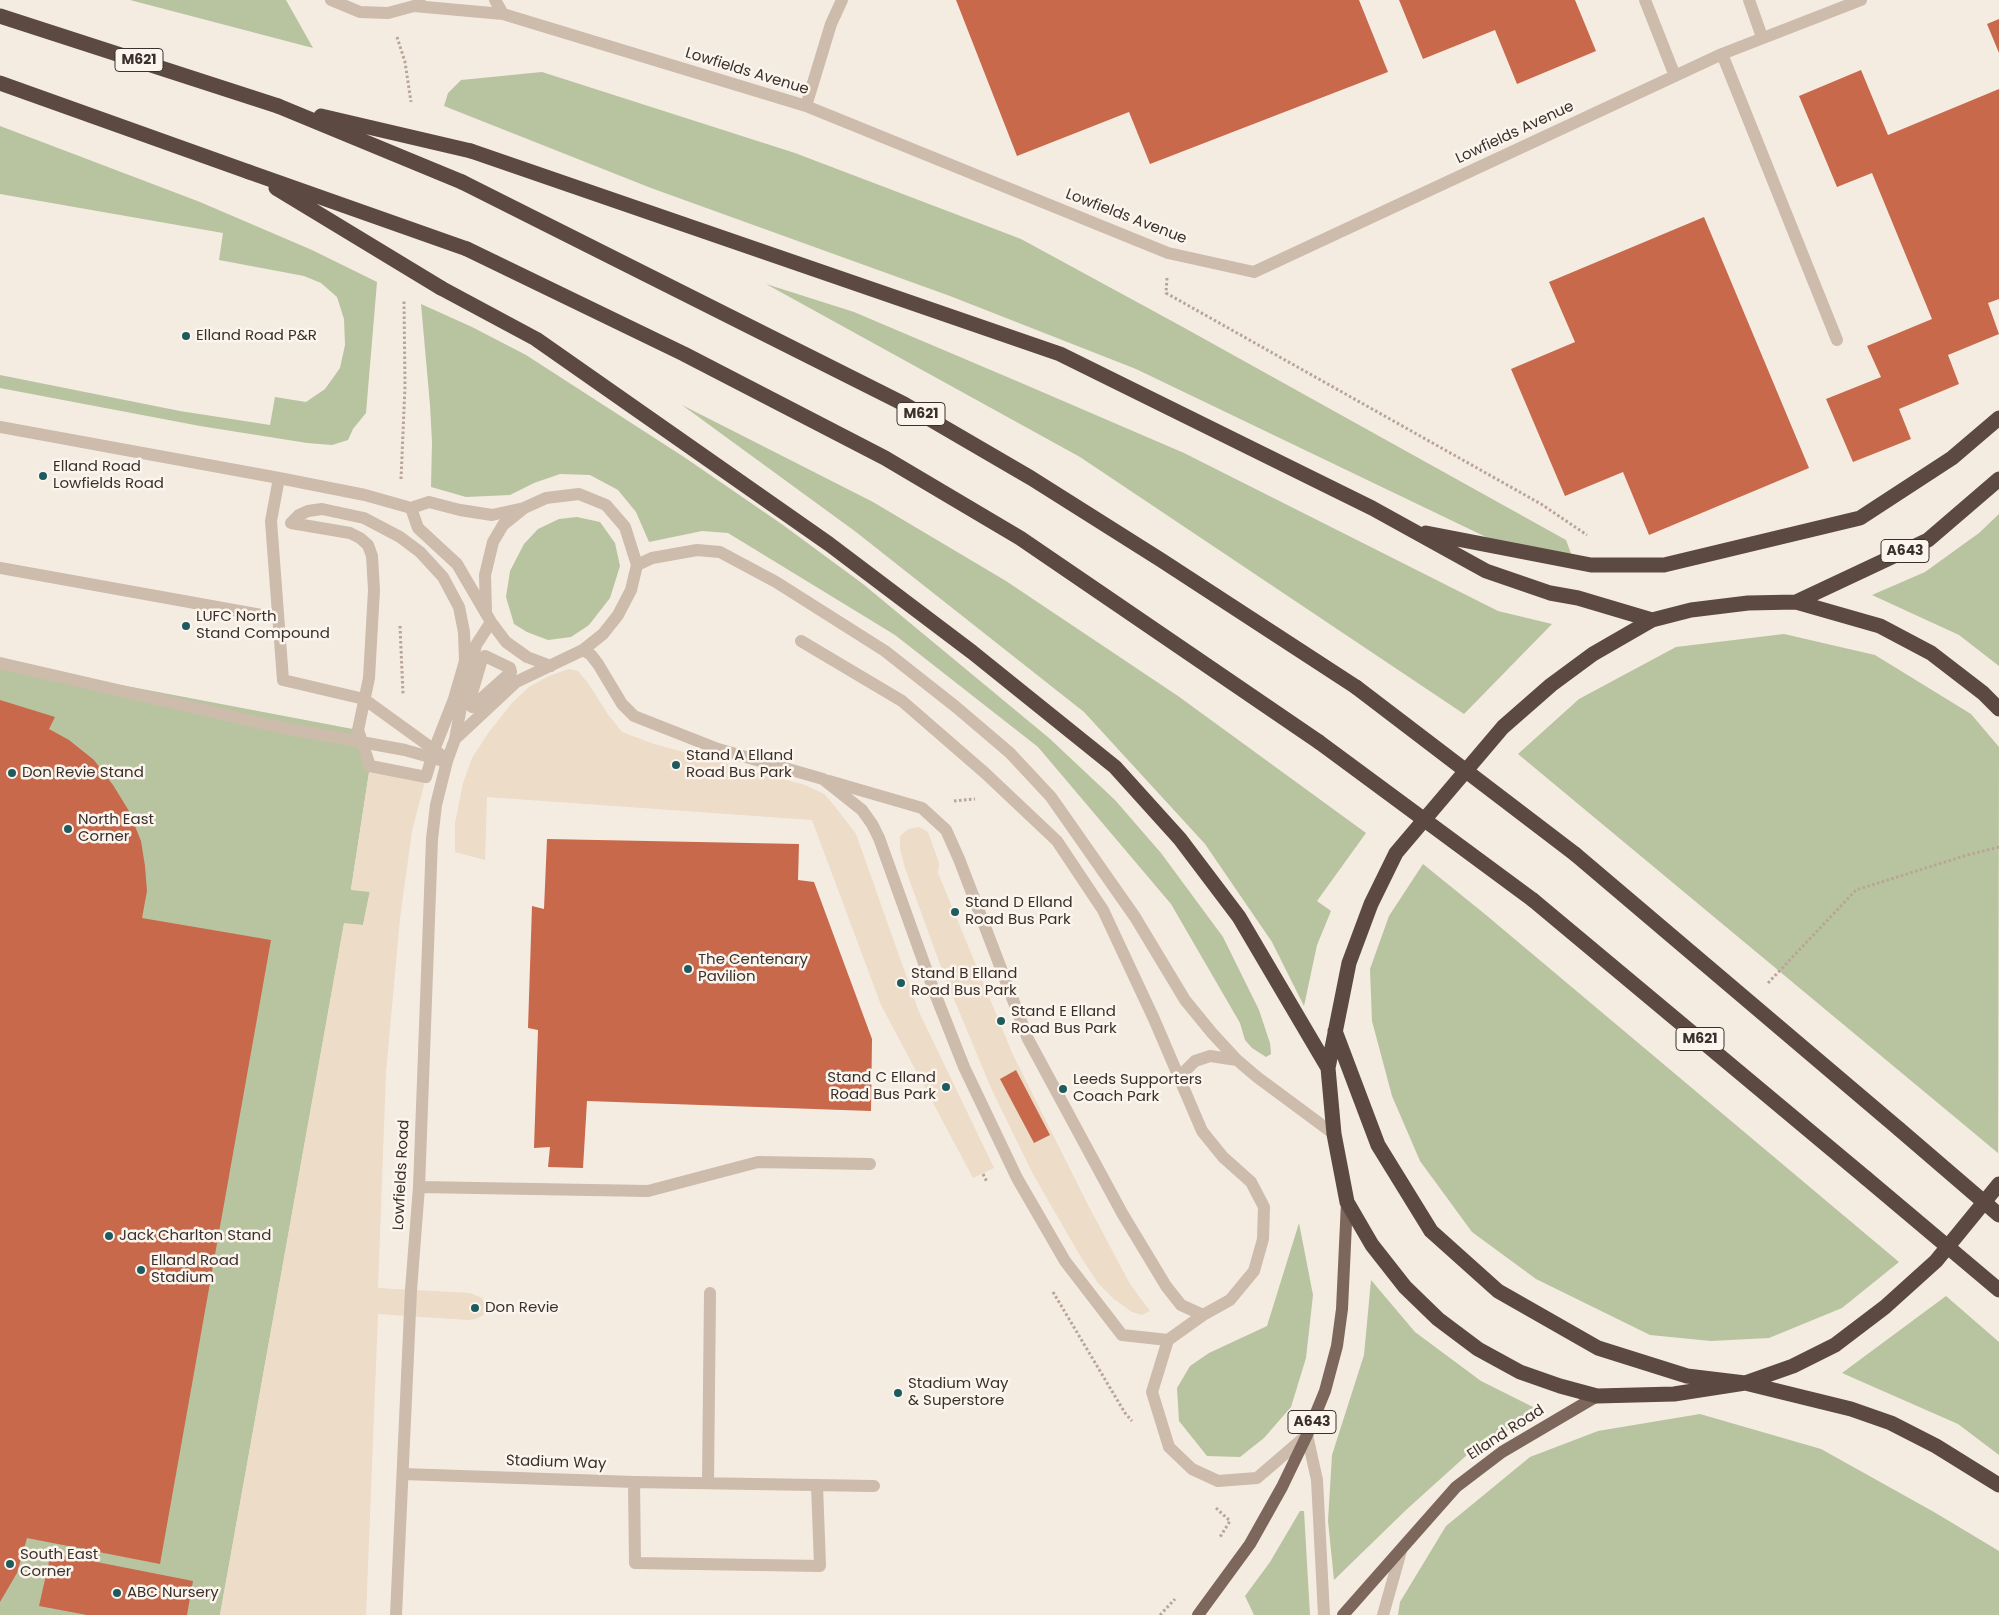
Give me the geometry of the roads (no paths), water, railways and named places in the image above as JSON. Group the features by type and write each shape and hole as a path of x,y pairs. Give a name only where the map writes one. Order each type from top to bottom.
{"highway":[{"name":"M621","path":"0,16 278,106 462,182 904,404 1104,524 1356,688 1575,854 1999,1215"},
{"name":"M621","path":"0,83 467,249 684,354 886,458 1020,538 1319,742 1533,900 1999,1290"},
{"path":"278,106 471,151 1060,354 1372,508 1486,571 1550,593 1578,598 1652,620"},
{"path":"249,172 441,288 536,339 829,544 972,652 1115,767 1180,839 1239,917 1328,1068"},
{"path":"1413,531 1591,565 1664,565 1860,518 1952,458 1999,418"},
{"name":"A643","path":"1796,602 1928,540 1999,479"},
{"path":"1999,709 1983,693 1931,653 1880,626 1796,602 1748,602 1691,610 1652,620 1593,654 1551,685 1503,727 1396,853 1371,904 1349,964 1328,1068 1334,1134 1348,1202 1378,1252 1405,1287 1438,1319 1478,1349 1520,1372 1597,1396 1674,1394 1745,1383 1793,1366 1835,1345 1885,1307 1936,1261 1999,1184"},
{"path":"1335,1031 1378,1145 1422,1217 1431,1231 1498,1291 1598,1348 1687,1376 1745,1383 1851,1409 1891,1423 1936,1446 1999,1485"}],"main road":[{"name":"A643","path":"1198,1615 1250,1544 1282,1487 1307,1435 1325,1391 1337,1346 1342,1309 1348,1202"},
{"name":"Elland Road","path":"1343,1615 1456,1487 1502,1452 1597,1396"}],"street":[{"path":"331,0 360,12 388,13 419,3"},
{"path":"495,0 503,14"},
{"path":"806,106 831,24 842,0"},
{"path":"1645,0 1675,76"},
{"path":"1750,0 1762,37"},
{"name":"Lowfields Avenue","path":"419,3 503,14 806,106 1168,253 1254,272 1722,54 1861,0"},
{"path":"1722,54 1837,340"},
{"path":"0,427 279,478 365,495 410,508 429,502 460,510 492,515 524,508 546,498 579,494 606,505 625,527 637,565 652,558 697,550 720,552 776,582 885,651 1010,753 1051,797 1135,916 1185,1000 1237,1060 1334,1134"},
{"path":"279,478 271,521 283,680 364,699 433,754 447,761"},
{"path":"410,508 418,528 457,564 488,617 506,642 527,657 551,666"},
{"path":"488,617 485,575 494,542 503,524 524,508"},
{"path":"322,509 364,518 400,537 420,552 443,577 459,607 464,632 464,661 454,699 426,777 370,766 358,730 364,699 369,678 373,600 372,556 368,545 350,533 291,523 299,515 308,511 322,509"},
{"name":"Lowfields Road","path":"455,738 516,682 582,650 604,634 618,615 631,590 637,565"},
{"path":"0,568 278,618"},
{"name":"Lowfields Road","path":"396,1615 411,1290 419,1187 432,839 436,805 455,738 476,645 488,617"},
{"path":"801,641 902,702 985,773 1057,841 1103,910 1202,1131 1223,1156 1251,1182 1264,1207 1263,1239 1254,1271 1230,1300 1203,1315 1168,1340 1152,1392 1169,1447 1192,1469 1218,1481 1257,1478 1307,1435 1317,1480 1324,1615"},
{"path":"582,650 598,664 622,704 634,716 718,749 922,808 946,830 1028,1039 1122,1213 1166,1286 1181,1305 1203,1315"},
{"path":"0,663 274,726 433,754"},
{"path":"823,779 862,810 872,824 964,1067 1017,1178 1065,1260 1122,1335 1168,1340"},
{"path":"1181,1082 1186,1070 1195,1061 1210,1056 1237,1060"},
{"path":"419,1187 648,1191 758,1162 870,1164"},
{"path":"708,1483 710,1293"},
{"name":"Stadium Way","path":"403,1474 634,1482 874,1486"},
{"path":"634,1482 636,1563 820,1566 817,1485"},
{"name":"Elland Road","path":"1383,1615 1401,1551"}],"place":[{"name":"Elland Road P&R","path":"186,336"},
{"name":"Elland Road Lowfields Road","path":"43,476"},
{"name":"LUFC North Stand Compound","path":"186,626"},
{"name":"Stand A Elland Road Bus Park","path":"676,765"},
{"name":"Don Revie Stand","path":"12,773"},
{"name":"North East Corner","path":"68,829"},
{"name":"Stand D Elland Road Bus Park","path":"955,912"},
{"name":"The Centenary Pavilion","path":"688,969"},
{"name":"Stand B Elland Road Bus Park","path":"901,983"},
{"name":"Stand E Elland Road Bus Park","path":"1001,1021"},
{"name":"Stand C Elland Road Bus Park","path":"946,1087"},
{"name":"Leeds Supporters Coach Park","path":"1063,1089"},
{"name":"Jack Charlton Stand","path":"109,1236"},
{"name":"Elland Road Stadium","path":"141,1270"},
{"name":"Don Revie","path":"475,1308"},
{"name":"Stadium Way & Superstore","path":"898,1393"},
{"name":"South East Corner","path":"10,1564"},
{"name":"ABC Nursery","path":"117,1593"}]}
